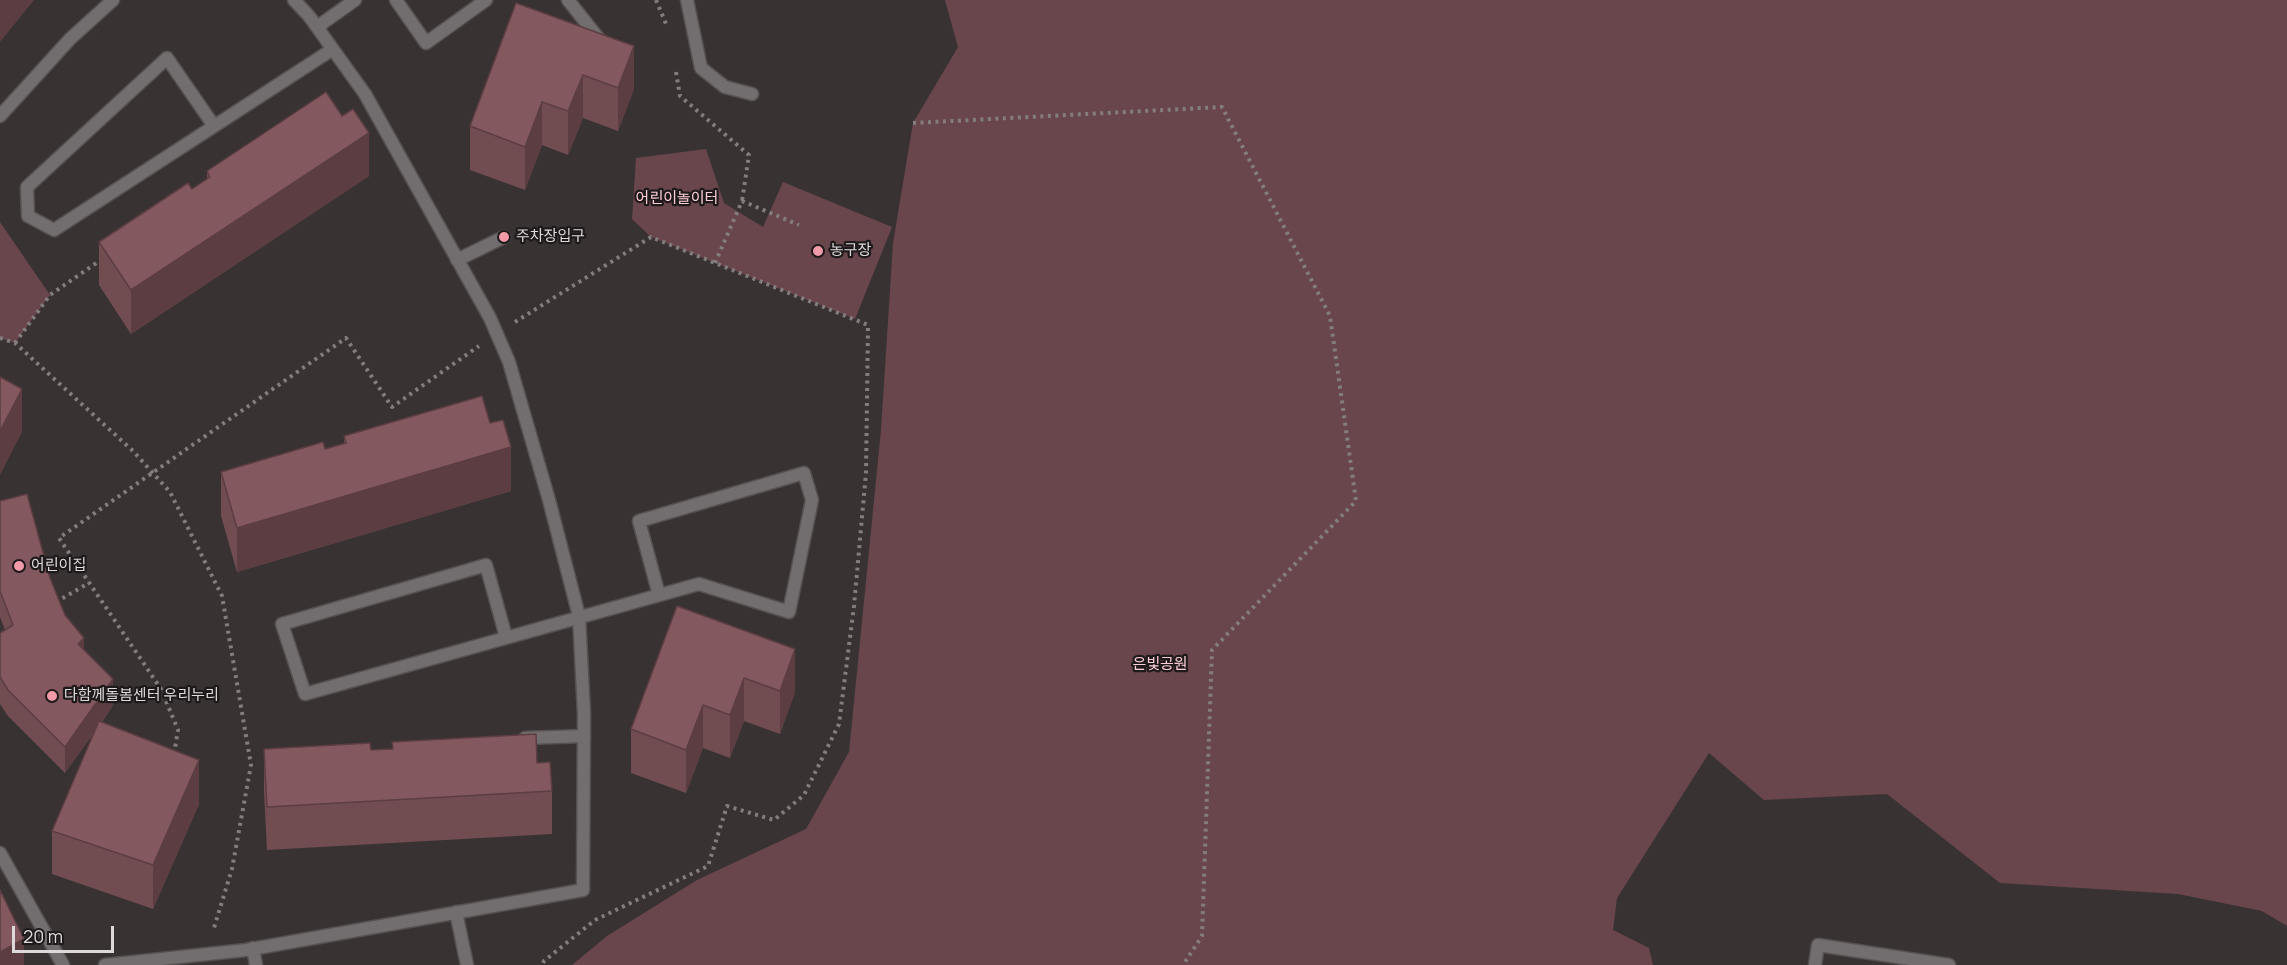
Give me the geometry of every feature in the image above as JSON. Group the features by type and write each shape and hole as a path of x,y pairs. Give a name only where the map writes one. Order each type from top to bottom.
{"street":[{"path":"0,116 70,39 113,0"},
{"path":"105,965 253,948 583,890 584,736 579,616 549,500 509,362 490,318 365,94 317,27 294,0"},
{"path":"317,27 355,0"},
{"path":"396,0 426,42 486,0"},
{"path":"568,0 605,46"},
{"path":"687,0 701,68 725,87 752,94"},
{"path":"214,126 167,58 27,187 28,216 54,230 333,49"},
{"path":"458,260 504,237"},
{"path":"506,637 486,565 282,624 304,694 699,584 789,612 812,500 804,473 639,521 659,594"},
{"path":"525,738 584,736"},
{"path":"0,853 63,965"},
{"path":"456,912 467,965"},
{"path":"1815,965 1818,945 1949,965"},
{"path":"253,948 256,965"}],"path":[{"path":"656,0 668,29"},
{"path":"674,63 680,96 749,155 742,201 715,263"},
{"path":"913,123 1222,107 1330,316 1356,501 1212,650 1202,936 1183,965"},
{"path":"742,201 799,225"},
{"path":"15,343 50,295 108,255"},
{"path":"0,338 15,343 133,451 170,492 222,596 251,765 232,869 214,924 210,953"},
{"path":"152,472 59,538 161,689 178,730 173,762"},
{"path":"50,605 89,583"}],"green space":[{"name":"은빛공원","path":"945,0 2287,0 2287,926 2262,911 2178,894 2000,883 1887,794 1764,800 1709,753 1617,898 1613,930 1649,948 1653,965 572,965 607,936 697,880 806,829 849,752 881,430 893,243 913,123 958,47"},
{"name":"어린이놀이터","path":"706,149 724,203 763,227 783,182 892,227 855,319 651,237 632,219 636,158"},
{"path":"0,222 50,295 15,343 0,338"}],"building":[{"path":"516,3 634,46 618,88 583,75 568,111 542,102 525,147 470,126"},
{"path":"326,92 342,116 353,109 369,133 131,290 99,242 188,183 192,189 210,177 207,171"},
{"path":"0,377 22,389 0,431"},
{"path":"482,396 490,423 503,420 511,447 237,528 221,472 323,442 325,449 346,443 344,436"},
{"path":"27,494 50,578 65,615 84,638 78,644 113,679 65,747 8,690 0,677 0,633 13,625 0,591 0,501"},
{"path":"677,606 795,649 780,691 744,678 730,715 703,705 686,750 631,729"},
{"path":"99,721 199,760 153,865 52,831"},
{"path":"536,734 537,763 550,762 552,791 267,807 264,749 370,743 371,750 393,749 392,742"},
{"path":"0,890 24,939 0,952"}],"place":[{"name":"주차장입구","path":"504,237"},
{"name":"농구장","path":"818,251"},
{"name":"어린이집","path":"19,566"},
{"name":"다함께돌봄센터 우리누리","path":"52,696"}]}
